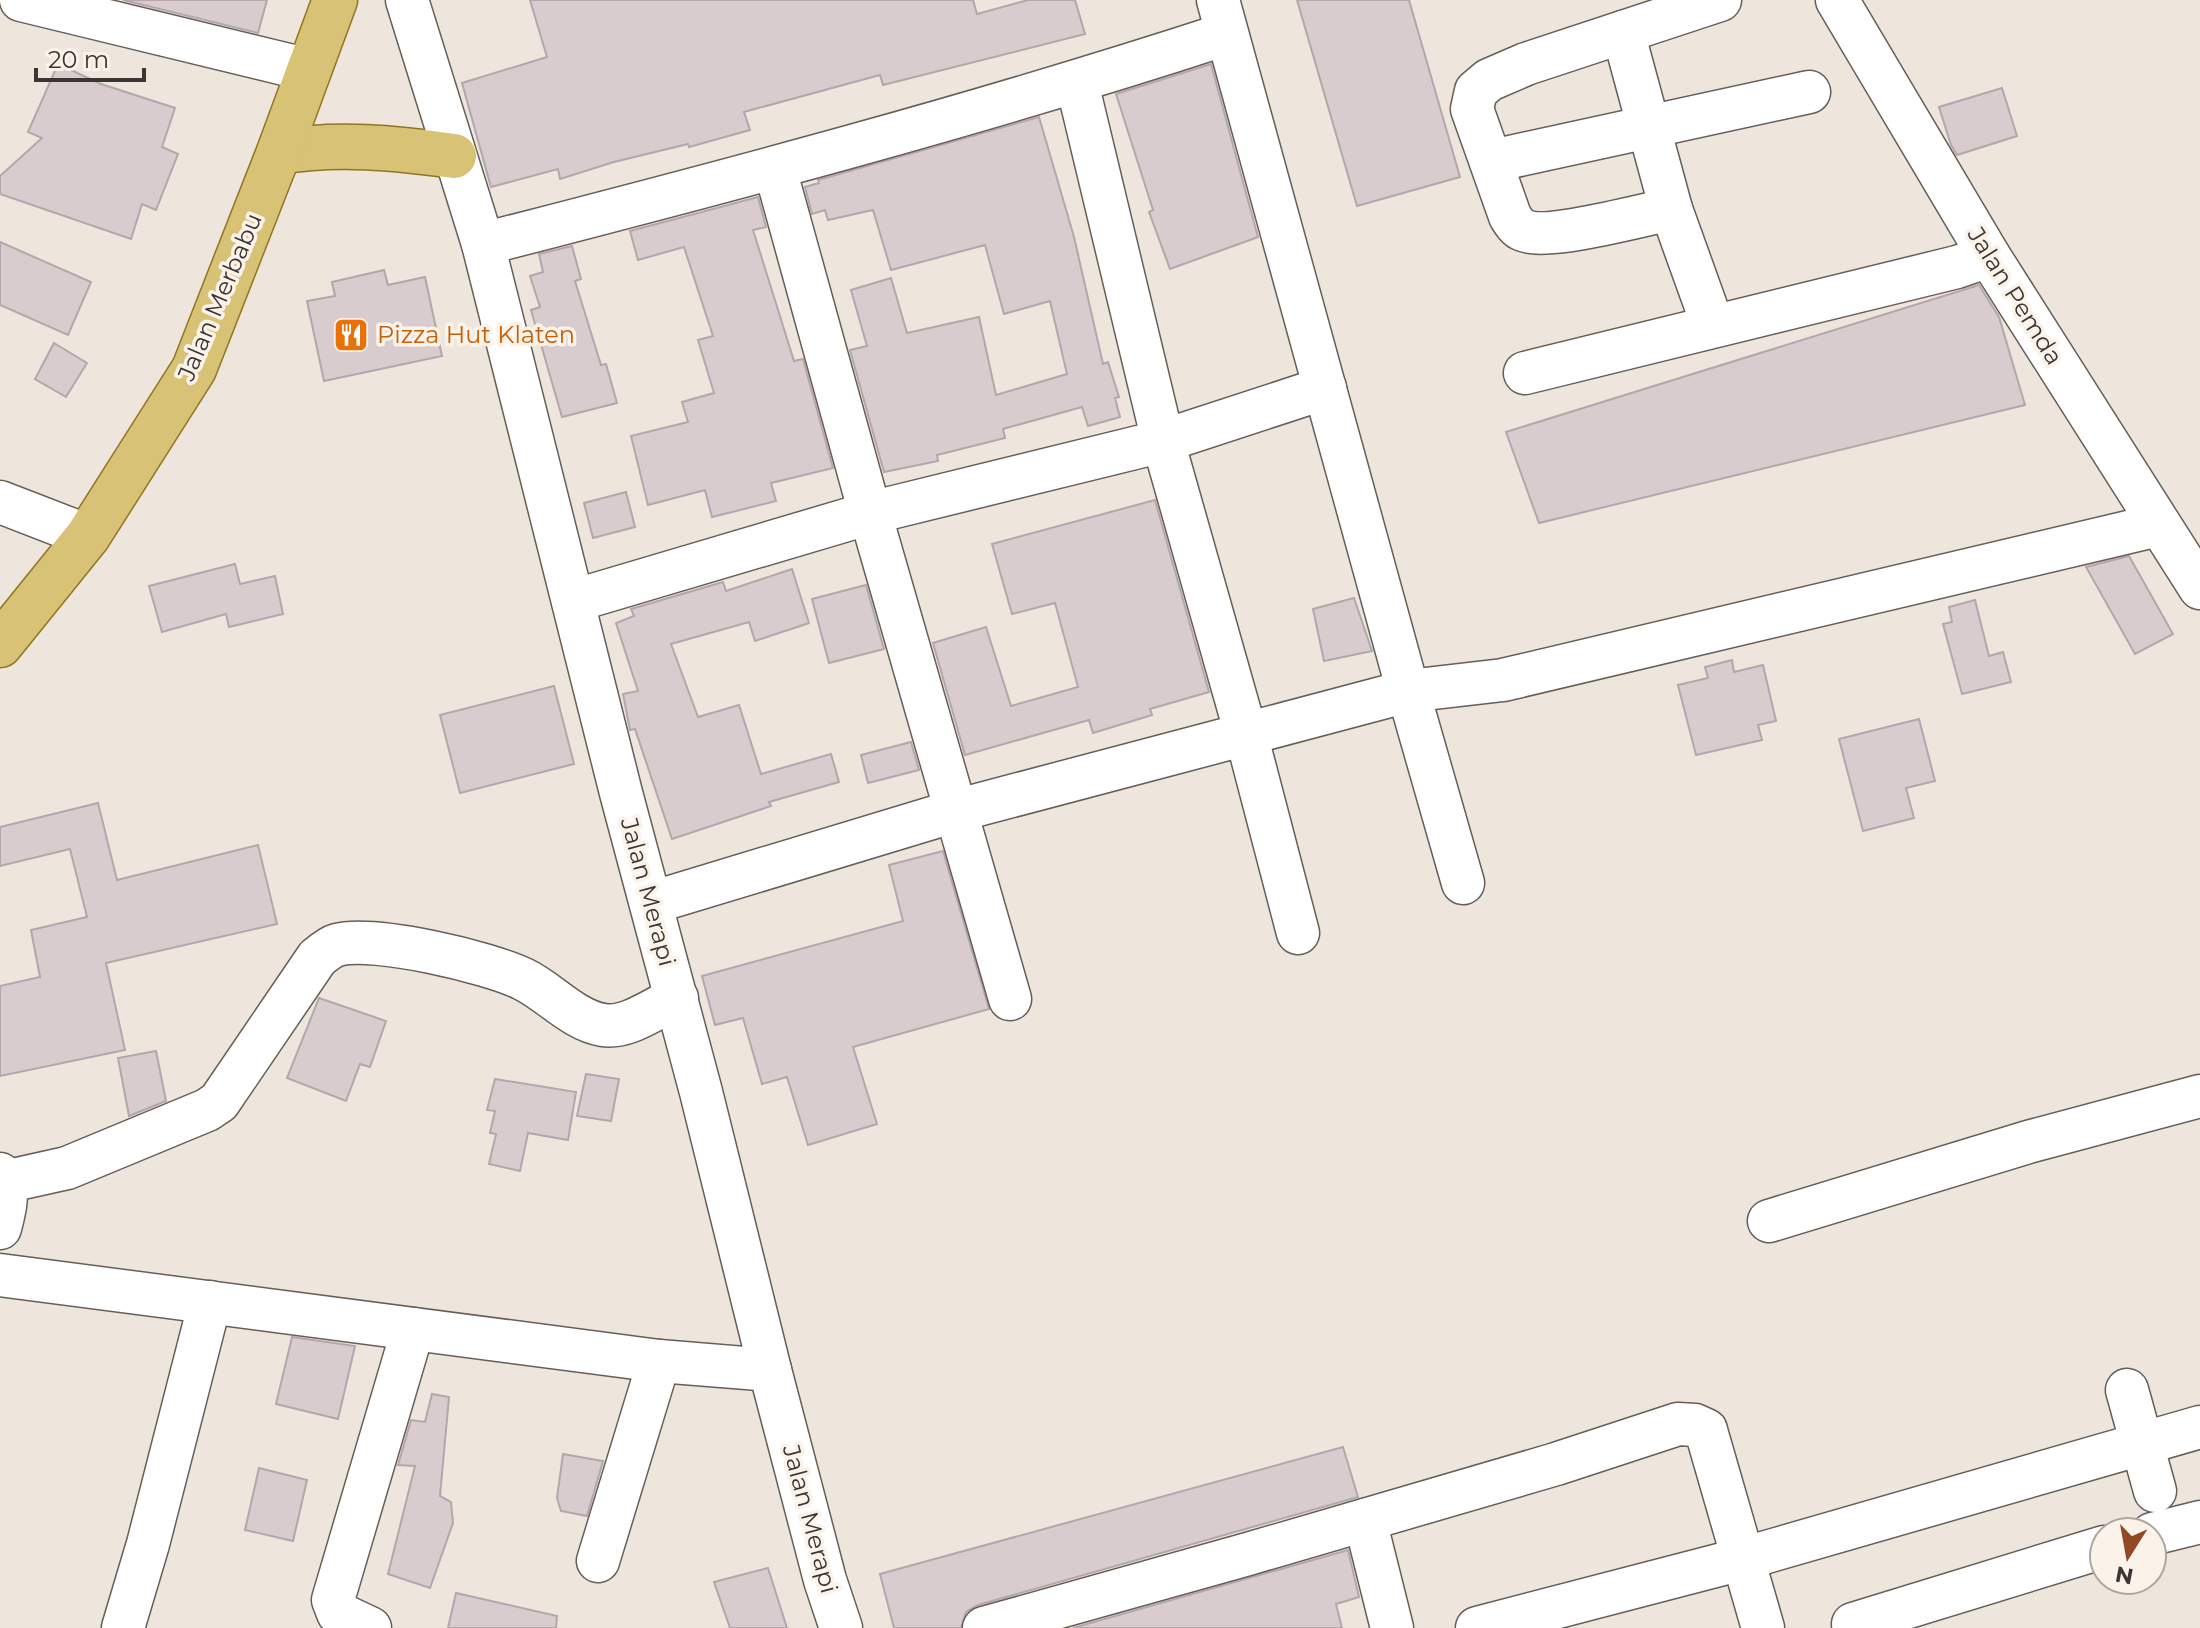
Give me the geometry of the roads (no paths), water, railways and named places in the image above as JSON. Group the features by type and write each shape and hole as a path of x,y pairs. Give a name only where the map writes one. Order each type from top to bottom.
{"main road":[{"name":"Jalan Merbabu","path":"0,645 88,536 194,369 335,0"},
{"path":"279,152 316,146 364,146 454,156"}],"street":[{"path":"21,0 309,70"},
{"name":"Jalan Merapi","path":"407,0 483,244 770,1370 825,1580 841,1628"},
{"path":"1671,209 1564,231 1536,233 1523,230 1510,216 1472,109 1476,91 1489,80 1526,64 1720,0"},
{"name":"Jalan Pemda","path":"1837,0 1989,256 2199,585"},
{"path":"483,244 775,169 1077,83 1222,17 1463,883"},
{"path":"1623,32 1671,209 1713,326"},
{"path":"1077,83 1163,441 1246,734 1298,933"},
{"path":"1492,161 1809,92"},
{"path":"775,169 1010,999"},
{"path":"1525,373 1957,267 1989,256"},
{"path":"573,601 870,513 1163,441 1325,388"},
{"path":"0,502 88,536"},
{"path":"651,903 955,811 1408,691 1503,680 2158,525"},
{"path":"0,1228 7,1202 2,1178 67,1168 207,1110 219,1102 317,958 334,945 359,942 466,960 524,980 584,1018 602,1025 620,1025 677,998"},
{"path":"1769,1221 2028,1142 2200,1096"},
{"path":"0,1275 659,1361 770,1370"},
{"path":"123,1628 148,1544 210,1302"},
{"path":"370,1628 338,1613 333,1600 413,1329"},
{"path":"598,1561 659,1361"},
{"path":"2127,1390 2155,1491"},
{"path":"985,1628 1556,1464 1667,1427 1691,1424 1706,1430 1763,1628"},
{"path":"1477,1628 1742,1559 2200,1427"},
{"path":"1365,1520 1392,1628"},
{"path":"2168,1530 2200,1522"},
{"path":"1853,1624 2088,1552"}],"place":[{"name":"Pizza Hut Klaten","path":"351,335"}]}
